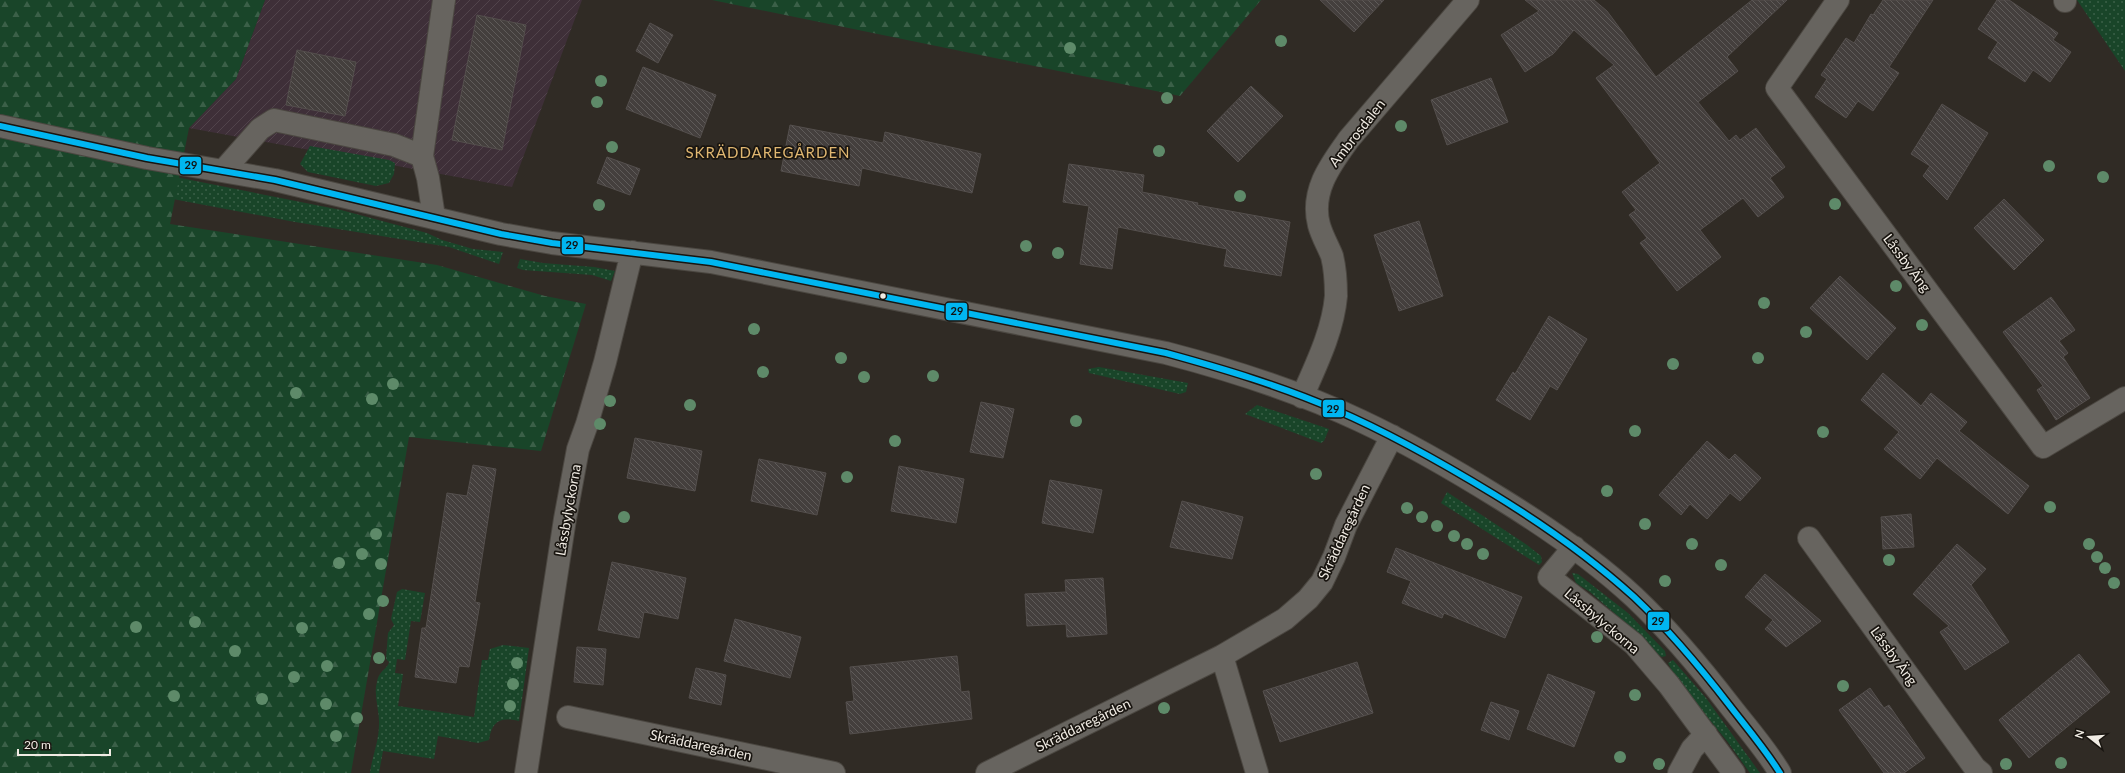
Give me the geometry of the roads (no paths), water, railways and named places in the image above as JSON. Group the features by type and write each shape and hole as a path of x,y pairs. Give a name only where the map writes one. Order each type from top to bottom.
{"street":[{"path":"434,217 428,178 422,156 444,0"},
{"name":"Låssby Äng","path":"1838,0 1777,88 2043,447 2125,398"},
{"name":"Ambrosdalen","path":"1302,397 1328,332 1333,315 1336,294 1332,257 1319,224 1317,202 1320,187 1331,163 1349,139 1463,2"},
{"path":"223,171 260,129 274,120 394,145 422,156"},
{"path":"0,126 147,158 275,180 500,234 552,243 711,262 1166,354 1216,366 1302,397 1361,420 1392,436 1468,478 1574,547 1634,597 1672,636 1706,675 1780,773"},
{"name":"Låssbylyckorna","path":"526,773 578,449 588,424 605,362 632,252"},
{"name":"Skräddaregården","path":"987,773 1222,656 1286,619 1308,599 1322,582 1334,557 1346,525 1392,436"},
{"name":"Låssby Äng","path":"1809,538 1971,762 1981,773"},
{"name":"Låssbylyckorna","path":"1574,547 1549,577 1634,644 1669,685 1734,773"},
{"path":"1222,656 1257,773"},
{"name":"Skräddaregården","path":"568,717 834,773"},
{"path":"1680,773 1692,749 1706,734"}],"district":[{"name":"SKRÄDDAREGÅRDEN","path":"768,153"}]}
